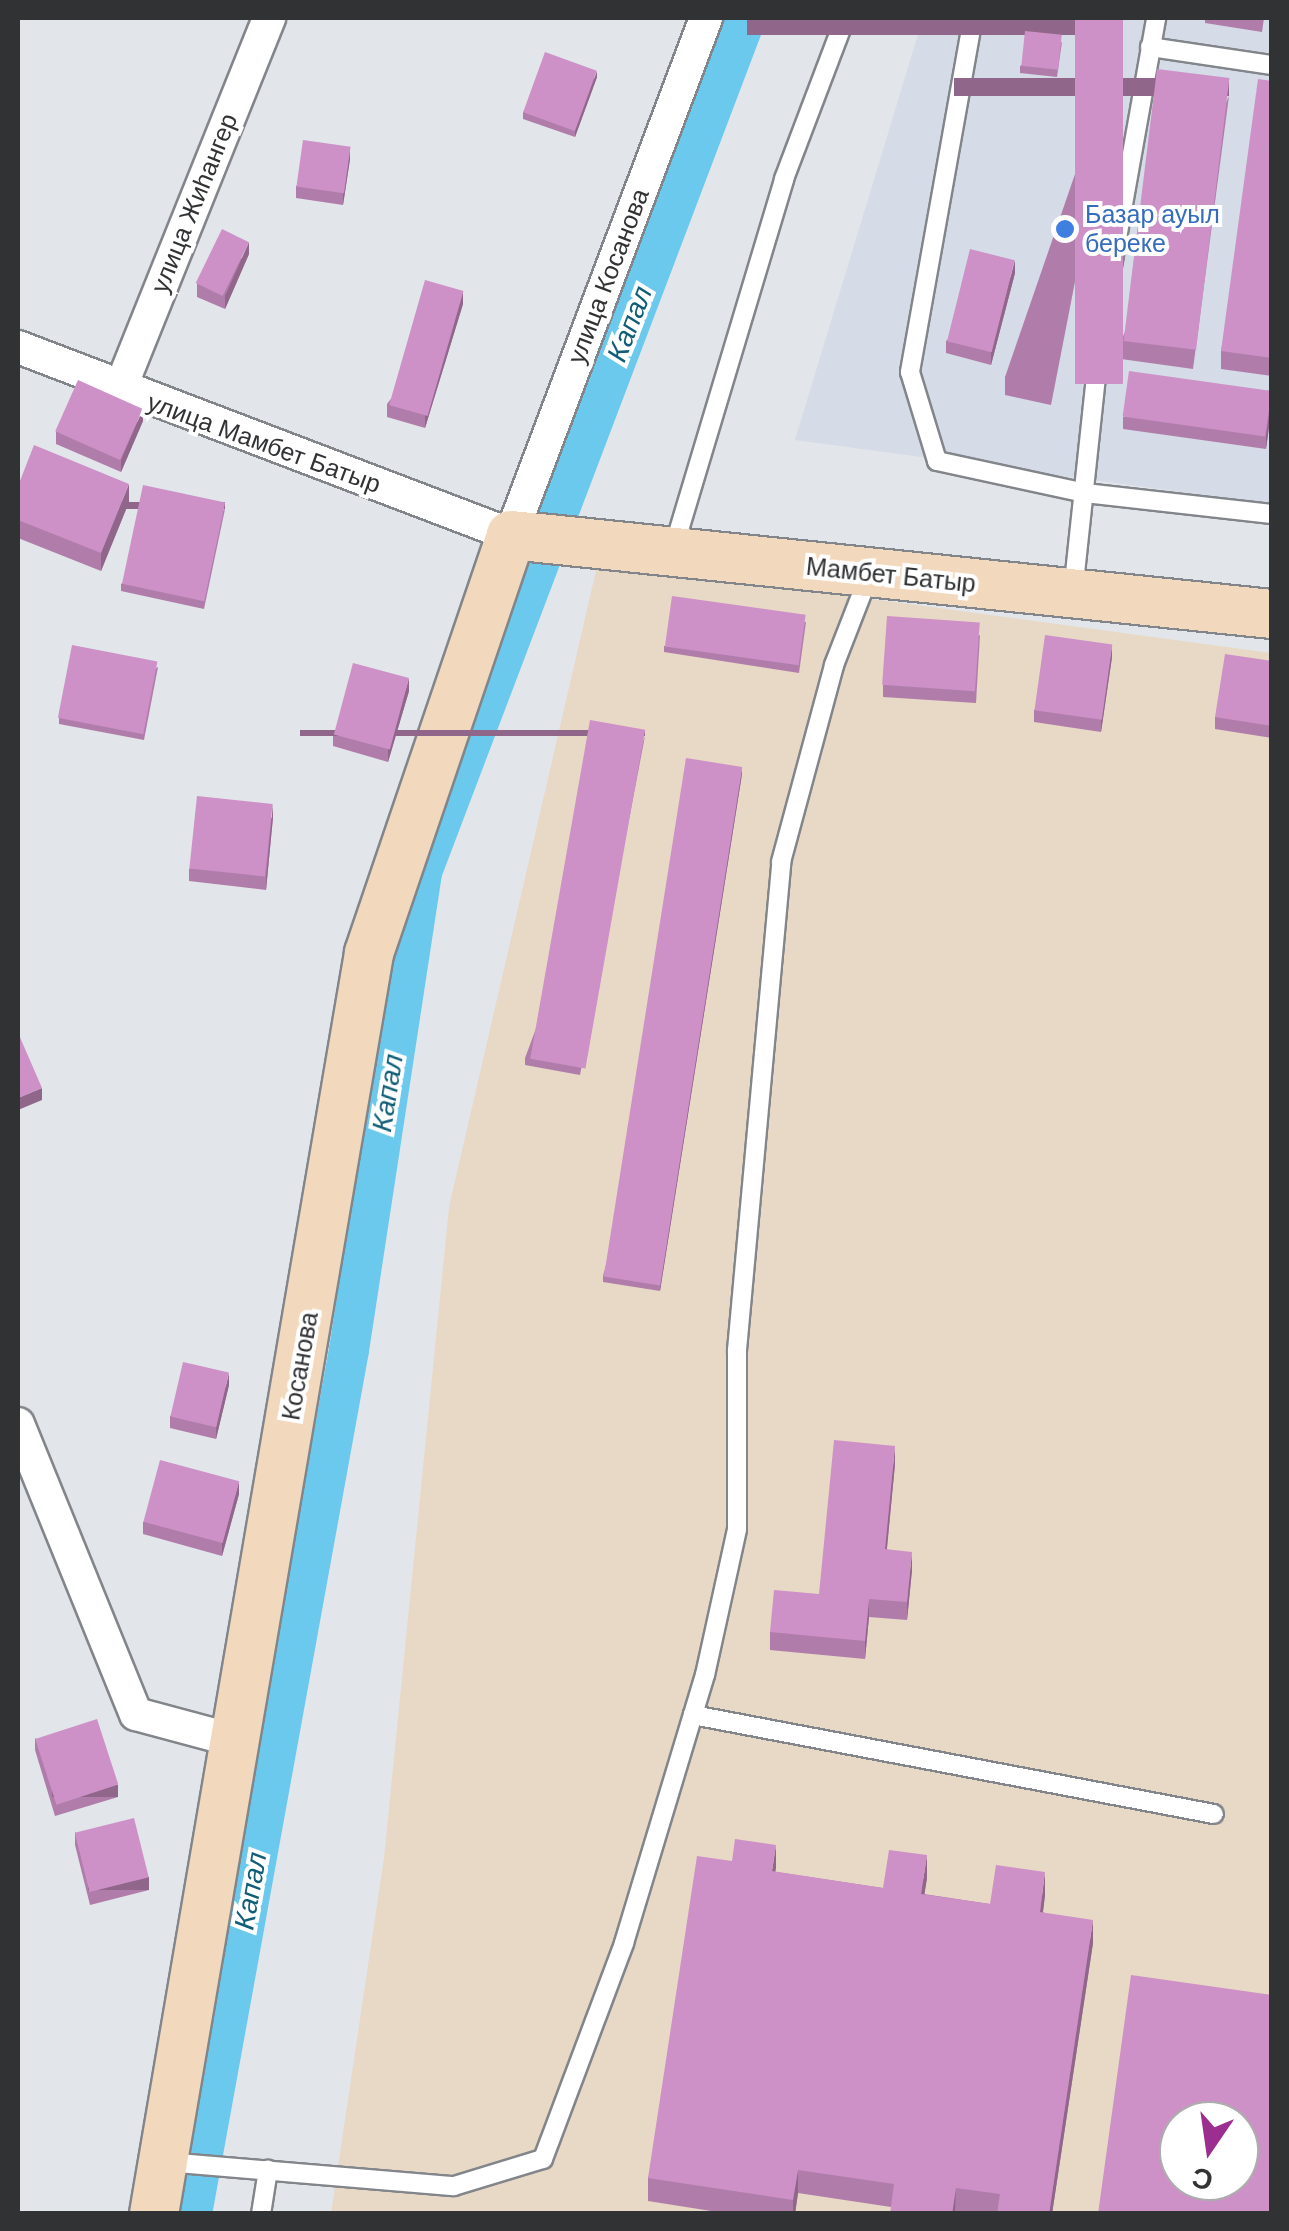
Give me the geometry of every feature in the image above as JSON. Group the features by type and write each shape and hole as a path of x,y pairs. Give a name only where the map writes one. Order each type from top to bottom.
{"street":[{"name":"улица Жиhангер","path":"120,389 268,18"},
{"name":"улица Косанова","path":"511,535 706,18"},
{"name":"улица Мамбет Батыр","path":"18,347 511,535"},
{"name":"Мамбет Батыр","path":"511,535 1272,614"},
{"name":"Косанова","path":"154,2214 166,2162 369,954 511,535"},
{"path":"18,1424 136,1714 237,1741"}],"lane":[{"path":"672,550 784,179 846,18"},
{"path":"973,18 910,372 937,461 1085,492 1272,514"},
{"path":"1073,592 1101,328 1156,18"},
{"path":"1150,47 1272,65"},
{"path":"166,2162 454,2186 543,2159 624,1943 693,1715 737,1528 739,1330 782,862 834,666 869,575"},
{"path":"693,1715 1214,1814"},
{"path":"261,2214 268,2170"}],"shaded area":[{"name":"Базар ауыл береке","path":"923,18 1271,18 1271,504 795,440"},
{"path":"598,562 1271,653 1271,2213 331,2214 384,1858 449,1207"}],"building":[{"path":"1075,18 1123,18 1123,384 1075,384"},
{"path":"1025,31 1062,35 1058,70 1021,66"},
{"path":"545,52 597,71 575,131 523,112"},
{"path":"1157,69 1229,78 1196,350 1124,341"},
{"path":"1258,79 1272,81 1272,358 1221,351"},
{"path":"303,140 351,147 344,193 296,187"},
{"path":"222,229 249,242 223,296 196,283"},
{"path":"970,249 1015,260 992,352 947,341"},
{"path":"425,280 463,291 428,416 389,405"},
{"path":"1129,371 1272,391 1265,437 1123,417"},
{"path":"78,380 143,409 120,460 55,431"},
{"path":"34,445 129,484 101,553 18,520 18,486"},
{"path":"143,485 225,502 204,601 122,584"},
{"path":"672,596 806,615 799,665 665,647"},
{"path":"887,616 980,622 975,691 882,685"},
{"path":"1045,635 1112,644 1102,720 1034,710"},
{"path":"72,645 157,662 143,734 58,718"},
{"path":"1225,654 1272,661 1272,726 1215,717"},
{"path":"353,663 409,678 390,749 334,734"},
{"path":"590,720 645,730 585,1068 530,1059"},
{"path":"686,758 742,767 660,1285 604,1277"},
{"path":"197,796 273,804 265,877 189,869"},
{"path":"18,1036 42,1088 18,1098"},
{"path":"183,1362 229,1373 216,1427 170,1417"},
{"path":"834,1440 895,1446 885,1549 912,1552 907,1602 869,1599 865,1641 770,1632 774,1590 819,1594"},
{"path":"160,1460 239,1481 223,1543 143,1522"},
{"path":"97,1719 118,1785 57,1805 35,1739"},
{"path":"134,1818 149,1877 90,1892 75,1833"},
{"path":"735,1839 776,1845 772,1871 883,1888 889,1850 927,1855 921,1894 990,1904 996,1865 1045,1872 1040,1912 1093,1920 1049,2214 997,2214 1000,2194 956,2188 952,2214 890,2214 894,2184 798,2170 793,2200 648,2178 697,1856 732,1861"},
{"path":"1131,1975 1272,1995 1272,2214 1098,2214"}],"waterway":[{"name":"Капал","path":"192,2214 349,1350 422,872 746,18"}],"place":[{"name":"Базар ауыл береке","path":"1065,229"}]}
